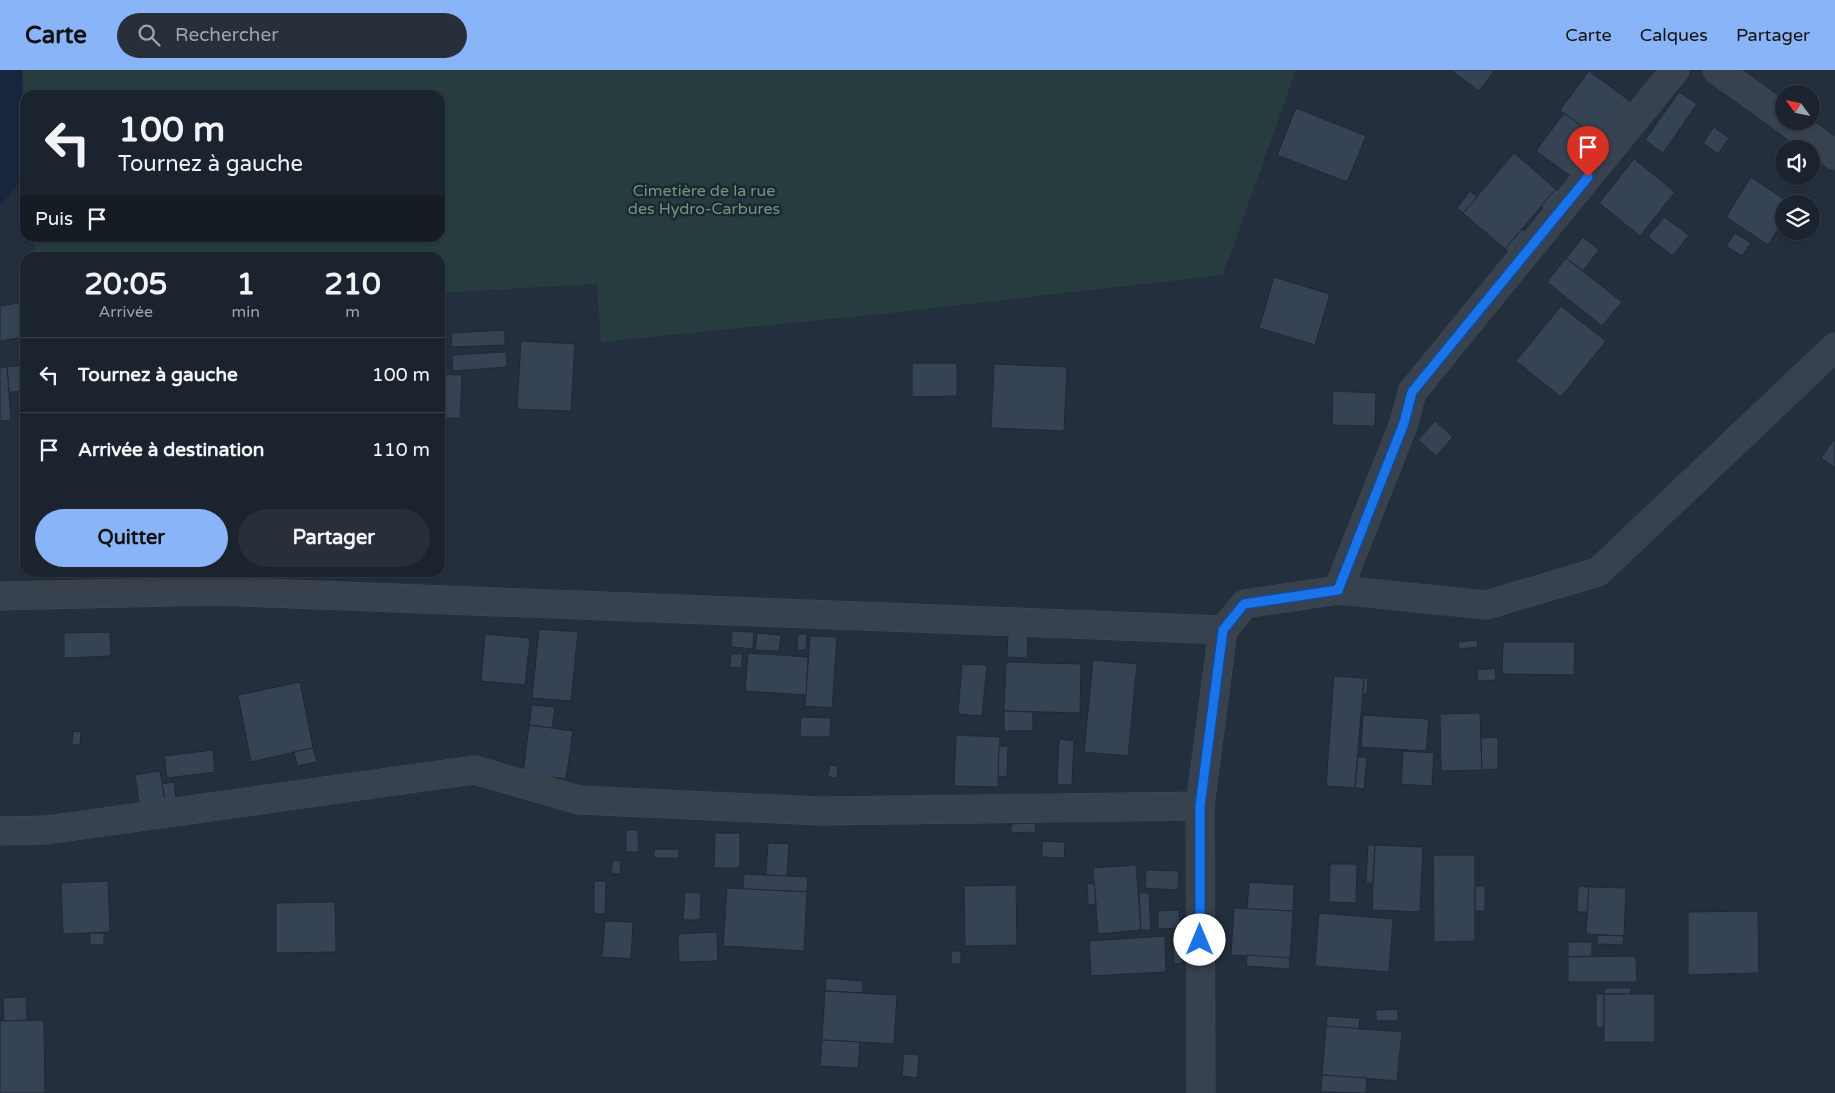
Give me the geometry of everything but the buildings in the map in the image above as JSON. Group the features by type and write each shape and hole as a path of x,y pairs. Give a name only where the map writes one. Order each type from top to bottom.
{"street":[{"path":"1338,590 1404,423 1412,392 1675,70"},
{"path":"1717,70 1775,112"},
{"path":"1800,130 1835,155"},
{"path":"1201,1093 1200,806 1223,630 1244,604 1338,590 1486,605 1598,572 1835,347"},
{"path":"0,596 215,591 1223,630"},
{"path":"0,831 47,830 474,770 579,800 820,811 1200,806"}],"green space":[{"name":"Cimetière de la rue des Hydro-Carbures","path":"22,70 1296,70 1223,275 881,314 601,342 597,284 445,293 445,252 35,252 34,242 445,242 445,90 23,90"}],"water":[{"path":"0,70 22,70 23,90 20,90 20,182 0,206"}],"route":[{"path":"1200,940 1200,806 1223,630 1244,604 1338,590 1404,423 1412,392 1588,177"}]}
